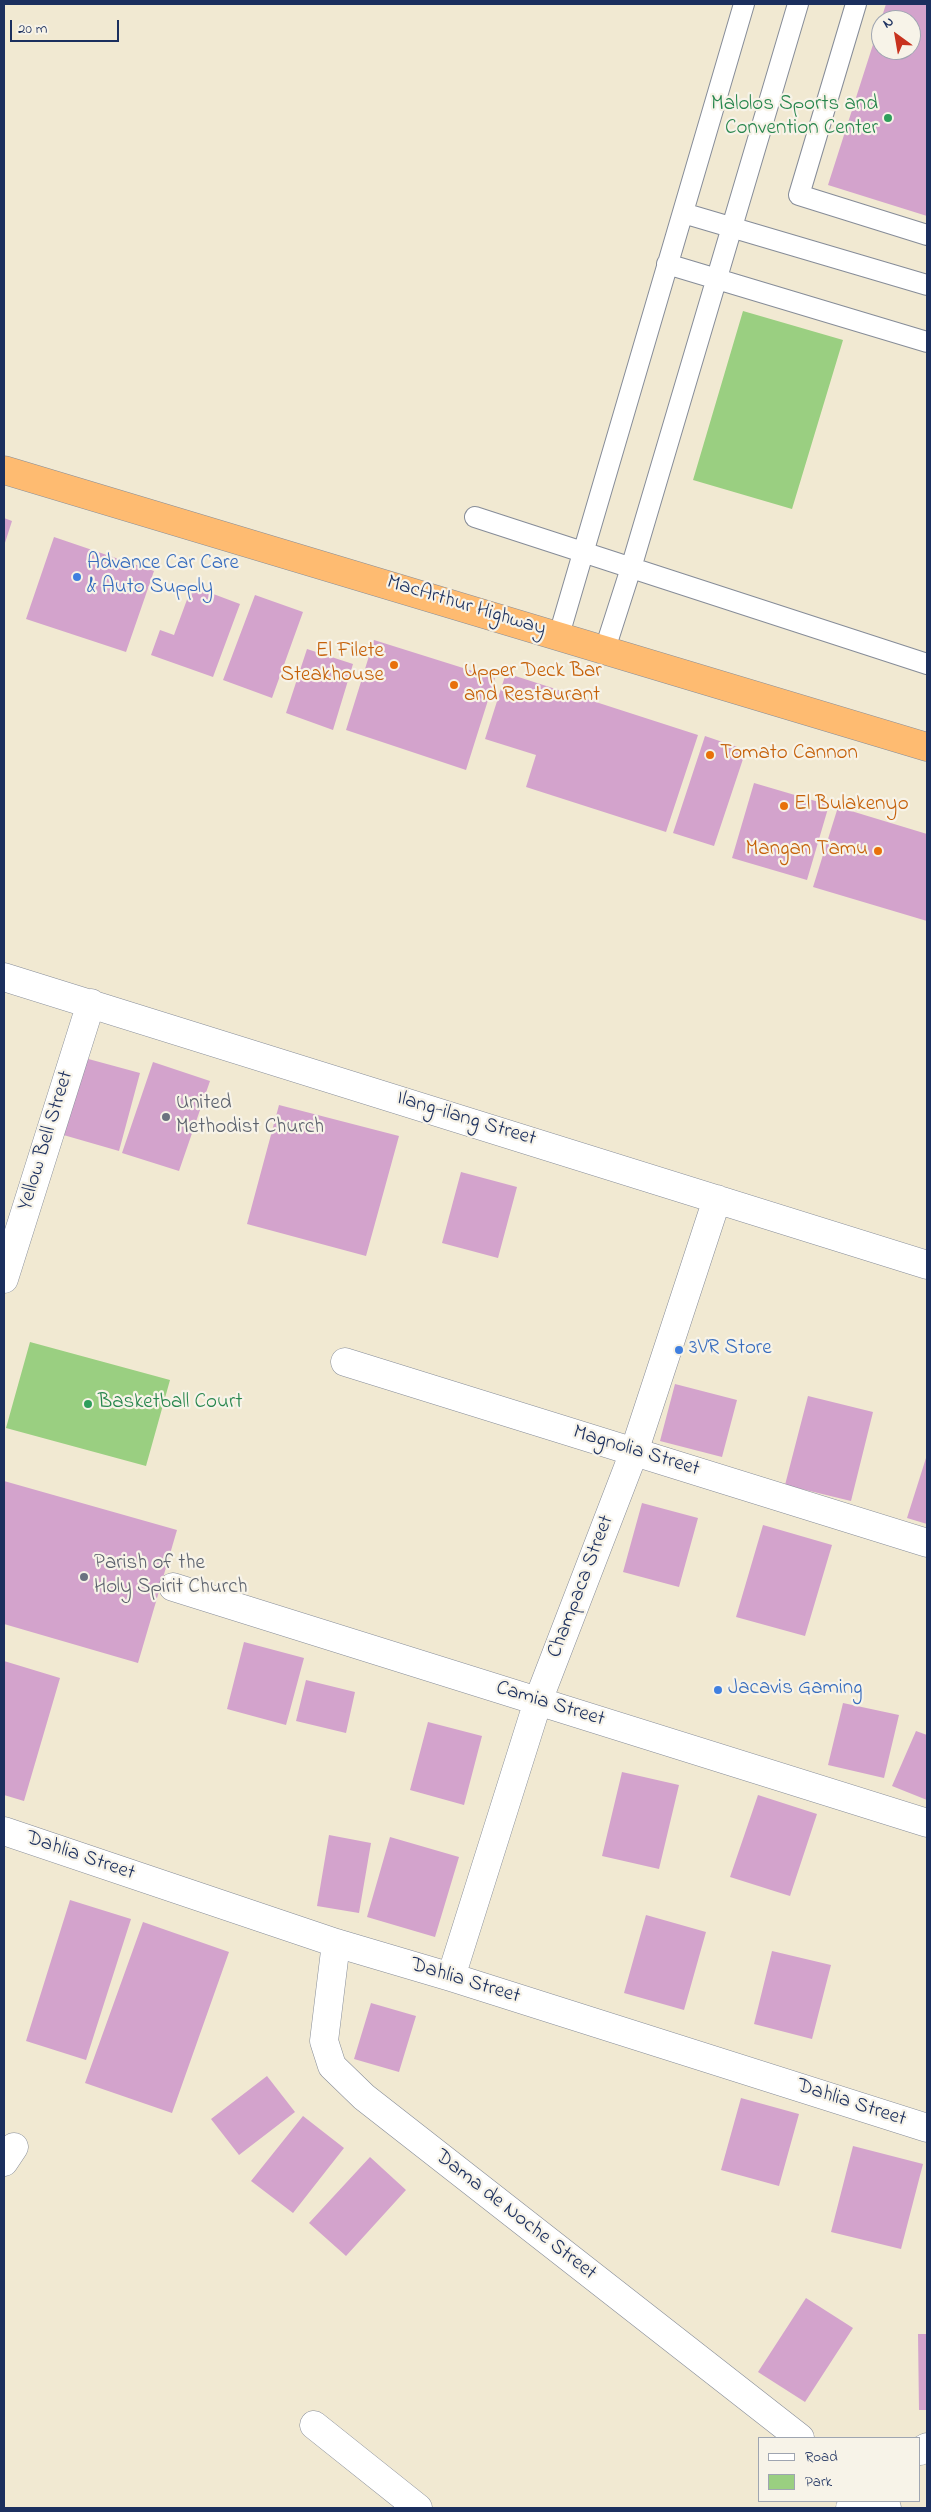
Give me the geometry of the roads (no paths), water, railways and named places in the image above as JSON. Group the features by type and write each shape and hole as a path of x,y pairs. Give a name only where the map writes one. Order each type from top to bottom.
{"highway":[{"name":"MacArthur Highway","path":"4,470 927,747"}],"street":[{"name":"Ilang-ilang Street","path":"4,977 927,1265"},
{"name":"Yellow Bell Street","path":"4,1278 90,1003"},
{"name":"Champaca Street","path":"451,1977 538,1702 634,1452 717,1199"},
{"name":"Magnolia Street","path":"345,1362 927,1542"},
{"name":"Camia Street","path":"173,1587 927,1823"},
{"name":"Dahlia Street","path":"4,1831 336,1943 451,1977 927,2128"},
{"name":"Dama de Noche Street","path":"336,1943 324,2041 332,2066 364,2098 799,2437"},
{"path":"314,2425 418,2508"}],"lane":[{"path":"558,635 744,4"},
{"path":"605,649 631,568 798,4"},
{"path":"856,4 800,195 927,235"},
{"path":"683,213 927,285"},
{"path":"667,264 927,342"},
{"path":"475,516 927,664"}],"place":[{"name":"Malolos Sports and Convention Center","path":"888,118"},
{"name":"Advance Car Care & Auto Supply","path":"77,577"},
{"name":"El Filete Steakhouse","path":"394,665"},
{"name":"Upper Deck Bar and Restaurant","path":"454,685"},
{"name":"Tomato Cannon","path":"710,755"},
{"name":"El Bulakenyo","path":"784,806"},
{"name":"Mangan Tamu","path":"878,851"},
{"name":"United Methodist Church","path":"166,1117"},
{"name":"3VR Store","path":"679,1350"},
{"name":"Basketball Court","path":"88,1404"},
{"name":"Parish of the Holy Spirit Church","path":"84,1577"},
{"name":"Jacavis Gaming","path":"718,1690"}]}
